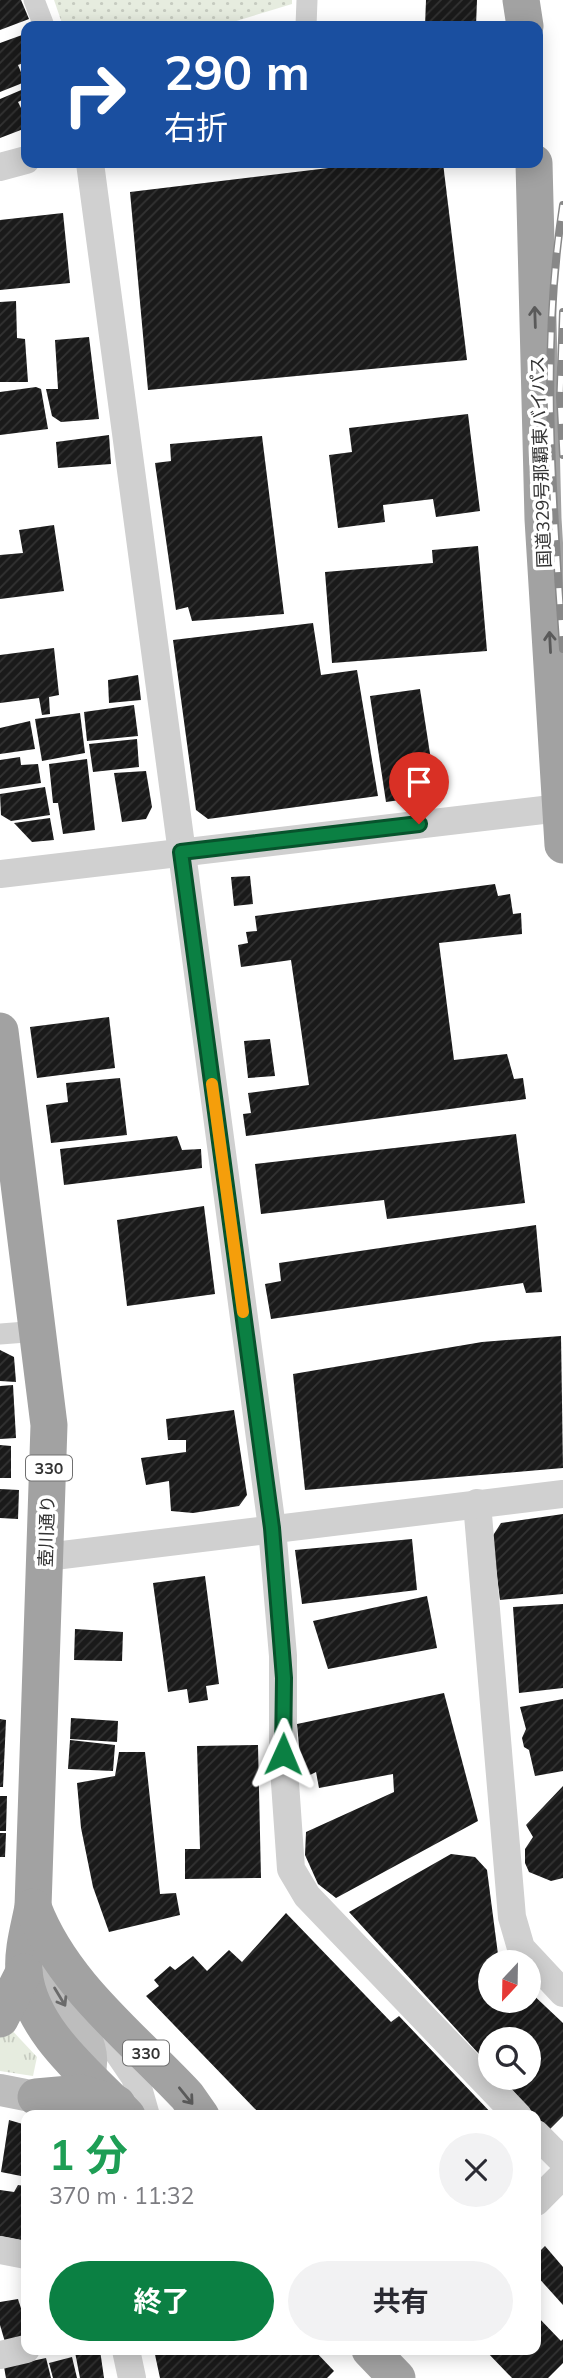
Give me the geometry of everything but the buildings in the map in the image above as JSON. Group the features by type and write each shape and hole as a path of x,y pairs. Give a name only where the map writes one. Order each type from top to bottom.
{"highway":[{"path":"521,0 525,21"},
{"path":"535,0 535,21"},
{"name":"国道329号那覇東バイパス","path":"534,168 543,519 563,845"},
{"name":"壺川通り","path":"0,1031 49,1425 38,1920 24,1972 38,2014 106,2105"},
{"name":"330","path":"38,1920 65,1967 187,2095 197,2110"},
{"path":"0,2019 24,1972"}],"main road":[{"path":"0,2090 106,2105 90,2044 51,1982 42,1960 38,1920"}],"street":[{"path":"34,0 42,21"},
{"path":"306,21 307,0"},
{"path":"0,167 21,161"},
{"path":"91,168 272,1528 284,1678 283,1754 291,1869 295,1880 307,1896 513,2110"},
{"path":"0,874 562,808"},
{"path":"0,1334 39,1331"},
{"path":"46,1557 563,1494"},
{"path":"477,1503 515,1933 522,1948 563,1993"},
{"path":"88,1994 92,2018 116,2046 135,2077 106,2105"},
{"path":"541,2139 563,2161"},
{"path":"541,2197 563,2175"},
{"path":"0,2250 21,2254"},
{"path":"0,2355 21,2350"},
{"path":"127,2355 132,2378"}],"green space":[{"path":"54,0 292,0 292,4 236,21 61,21"},
{"path":"7,2025 37,2057 33,2076 0,2071 0,2033"}],"railway":[{"path":"563,205 556,260 550,371 553,482 563,649"},
{"path":"563,312 560,397 563,455"}],"slow traffic":[{"path":"212,1084 243,1312"}],"route":[{"path":"283,1754 283,1656 272,1528 181,852 419,824"}]}
